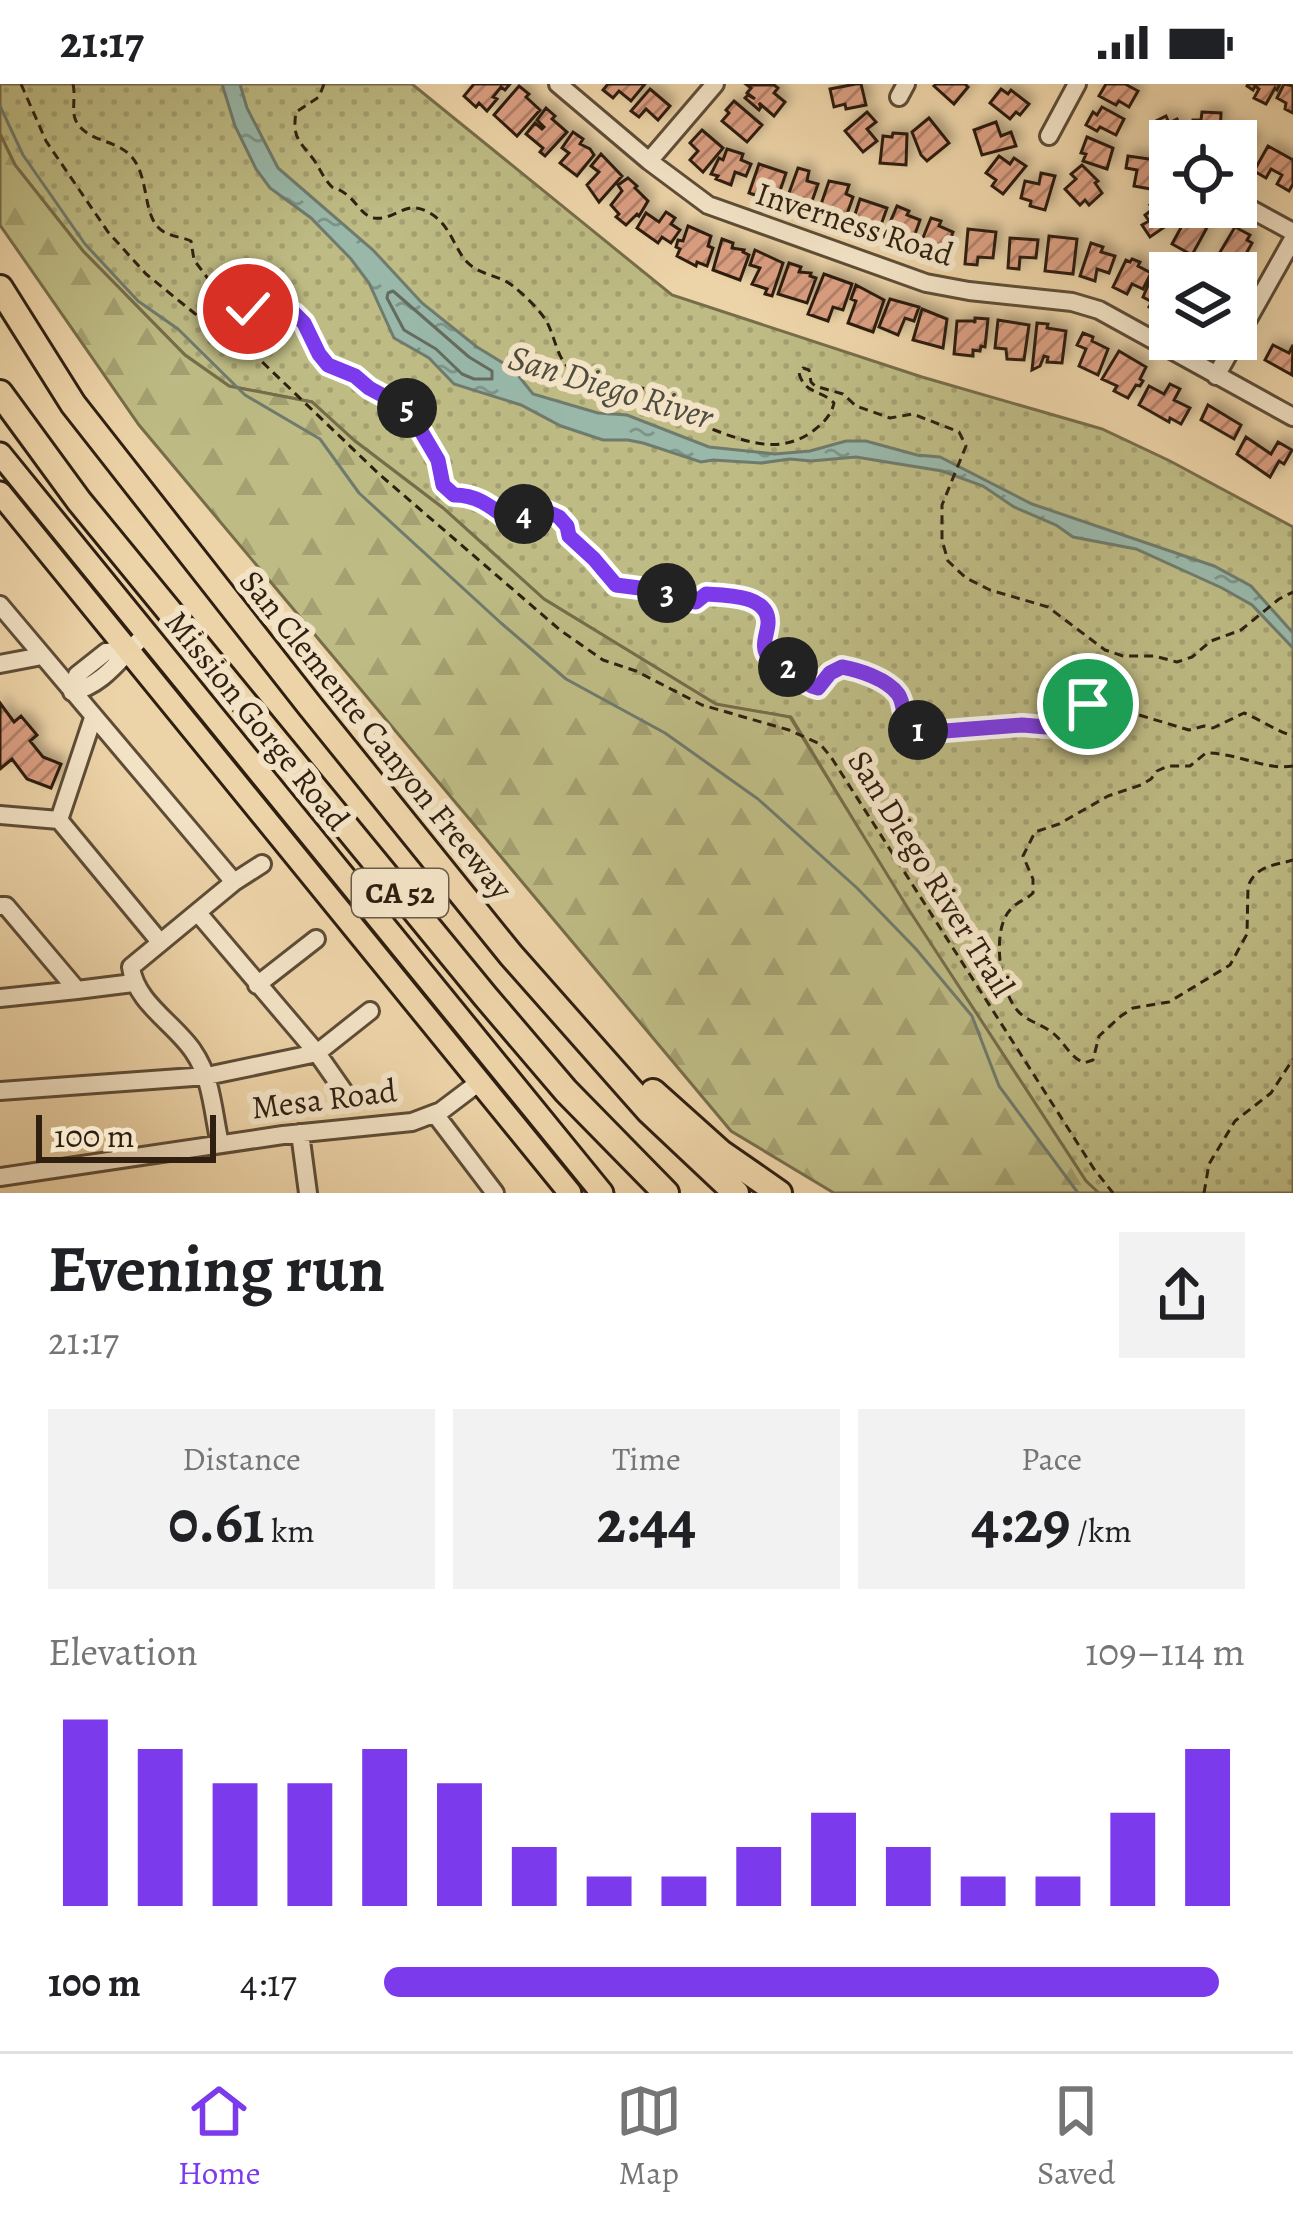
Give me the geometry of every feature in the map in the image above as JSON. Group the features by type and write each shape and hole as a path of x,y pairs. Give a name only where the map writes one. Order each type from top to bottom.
{"highway":[{"name":"San Clemente Canyon Freeway","path":"0,288 74,404 511,955 649,1112 736,1193"},
{"name":"CA 52","path":"0,394 79,501 484,996 566,1091 666,1193"},
{"path":"613,1072 650,1090 720,1153 778,1193"},
{"path":"631,1159 650,1193"}],"main road":[{"name":"Mission Gorge Road","path":"0,454 602,1193"},
{"name":"Mission Gorge Road","path":"0,494 570,1193"},
{"name":"Mesa Road","path":"478,1083 498,1067"}],"street":[{"name":"Inverness Road","path":"558,84 698,200 719,210 926,283 1085,305 1293,416"},
{"path":"649,161 715,84"},
{"path":"1049,136 1077,84"},
{"path":"1216,376 1293,236 1257,214"},
{"path":"0,605 233,882"},
{"path":"72,692 77,675 106,652 127,650 146,634"},
{"path":"0,664 42,656"},
{"path":"58,820 93,718"},
{"path":"0,815 58,820 160,942"},
{"path":"220,1144 207,1076 193,1050 133,983 131,968 233,882 262,864"},
{"path":"2,903 77,990"},
{"path":"198,913 317,1053 345,1093"},
{"path":"257,986 316,939"},
{"path":"0,998 133,983"},
{"path":"0,1090 207,1076 317,1053 370,1010"},
{"name":"Mesa Road","path":"2,1182 300,1132 412,1122 435,1114 478,1083"},
{"path":"435,1114 496,1193"},
{"path":"300,1132 308,1193"}],"path":[{"name":"San Diego River Trail","path":"21,84 46,142 108,232 146,274 256,356 380,474 560,630 603,660 636,671 702,705 820,744 1113,1193"},
{"path":"73,84 76,123 89,136 119,145 135,160 143,174 151,220 170,236 191,241 194,260 212,284 248,309 274,305 295,314 328,365 408,409 438,460 443,485 454,495 484,501 506,518 541,509 559,517 569,536 616,585 663,591 696,602 706,594 752,601 766,614 763,638 774,662 786,664 806,685 818,688 842,667 884,683 898,694 906,724 918,730 1059,728 1096,702 1189,730 1213,728 1244,713 1293,736"},
{"path":"324,84 319,97 296,112 294,130 332,187 346,192 371,218 410,206 426,210 449,229 472,267 513,286 545,319 562,360 571,369 596,380 642,388 692,422 728,436 781,446 807,435 832,413 834,403 829,398 802,383 799,373 803,368 815,386 844,394 856,406 890,418 913,414 959,432 967,446 942,505 941,525 949,561 966,578 1048,607 1105,650 1177,662 1241,630 1293,592"},
{"path":"1293,766 1276,768 1237,756 1206,754 1190,766 1157,771 1142,785 1108,796 1035,832 1023,856 1033,879 1033,893 1007,912 999,930 1002,968 1013,1006 1053,1032 1073,1059 1093,1060 1099,1036 1121,1016 1133,1008 1168,1002 1230,965 1247,934 1250,879 1265,867 1293,860"},
{"path":"1204,1193 1209,1164 1234,1121 1271,1093 1293,1059"}],"green space":[{"path":"0,84 412,84 672,295 922,377 1102,429 1293,527 1293,1193 1097,1193 900,897 791,717 717,705 544,599 443,508 312,402 229,386 185,355 83,251 15,165 0,134"},
{"path":"0,134 15,165 83,251 185,355 229,386 312,402 443,508 544,599 716,704 790,717 909,910 1086,1181 1099,1193 834,1193 731,1131 139,425 0,225"}],"water":[{"path":"222,84 240,84 278,168 373,250 422,303 513,369 533,394 598,413 627,415 709,447 775,454 866,441 940,457 1032,504 1214,566 1251,586 1293,633 1293,648 1252,605 1222,588 1136,549 1073,537 983,486 942,471 856,457 701,462 643,443 603,440 561,426 521,405 454,384 429,358 394,338 369,283 351,259 311,218 270,188 235,126"}],"building":[{"path":"474,84 510,84 505,90 501,87 487,111 464,96"},
{"path":"608,84 645,84 631,101 619,91 613,98 603,90"},
{"path":"861,84 866,105 834,107 830,89"},
{"path":"936,84 965,84 968,87 954,104"},
{"path":"1106,84 1125,84 1138,91 1129,107 1119,101 1116,105 1099,96"},
{"path":"1248,84 1280,84 1266,104 1254,98 1259,89"},
{"path":"1284,84 1293,86 1293,113 1277,98"},
{"path":"747,85 774,85 778,88 774,93 785,102 774,116 759,103 759,110 745,98 755,99 747,93 751,88"},
{"path":"519,86 540,110 517,136 494,115"},
{"path":"650,89 670,106 658,120 646,109 639,117 631,111"},
{"path":"1001,89 1008,94 1011,90 1029,104 1020,115 1016,112 1010,119 990,103"},
{"path":"734,101 762,125 747,142 722,121"},
{"path":"1102,107 1124,119 1116,135 1086,125"},
{"path":"546,108 567,132 545,156 540,152 543,148 526,134 535,123 544,127 537,120"},
{"path":"867,112 876,122 867,129 877,141 863,152 845,131"},
{"path":"1202,112 1221,113 1221,120 1201,120"},
{"path":"929,118 949,143 927,161 912,132"},
{"path":"996,122 1001,136 1011,132 1016,146 982,155 974,130"},
{"path":"702,130 723,148 703,172 690,160 698,151 690,143"},
{"path":"573,132 594,155 577,176 560,163 569,153 562,148"},
{"path":"907,134 906,165 880,163 883,136"},
{"path":"1087,137 1113,148 1107,169 1083,161"},
{"path":"1268,146 1293,160 1289,191 1277,184 1282,175 1271,169 1266,178 1257,173"},
{"path":"727,149 743,154 741,160 751,164 746,176 735,172 731,185 711,174"},
{"path":"601,154 622,176 599,202 587,185 599,172 591,166"},
{"path":"999,156 1010,164 1014,158 1026,166 1003,194 986,173"},
{"path":"1128,156 1149,159 1149,189 1134,186 1137,170 1126,168"},
{"path":"759,164 786,173 779,194 764,188 761,197 749,193"},
{"path":"1082,165 1098,181 1102,193 1089,205 1085,200 1080,205 1065,189 1076,179 1071,174"},
{"path":"798,168 809,171 807,181 818,184 810,207 800,204 798,197 794,208 785,204"},
{"path":"1041,173 1055,176 1045,210 1021,198 1025,181 1039,184"},
{"path":"628,178 648,201 626,225 611,205 622,191 618,185"},
{"path":"829,181 849,185 846,194 853,197 846,217 831,212 828,220 817,216"},
{"path":"860,199 887,208 881,225 865,220 861,231 851,227"},
{"path":"897,206 920,220 913,240 902,236 899,245 883,239"},
{"path":"666,212 680,230 671,243 662,237 658,243 637,228 646,213 659,222"},
{"path":"931,218 953,232 947,248 936,244 932,256 918,250"},
{"path":"1149,221 1149,228 1163,228 1150,237 1142,225"},
{"path":"688,226 711,236 707,266 677,256 678,240 683,241"},
{"path":"1181,228 1207,228 1194,252 1172,244"},
{"path":"1234,228 1250,235 1247,252 1220,252"},
{"path":"968,229 996,232 993,258 978,257 977,265 965,264"},
{"path":"1049,236 1077,239 1073,274 1045,271"},
{"path":"1010,238 1038,240 1036,258 1020,257 1019,269 1008,268"},
{"path":"722,239 749,255 740,280 713,270"},
{"path":"1091,243 1115,256 1109,273 1097,269 1095,281 1080,276"},
{"path":"755,250 783,263 772,296 752,284 760,268 750,265"},
{"path":"1126,260 1140,262 1138,266 1149,277 1143,289 1132,284 1127,294 1113,287"},
{"path":"789,263 816,278 807,303 778,294"},
{"path":"824,274 852,284 843,310 833,307 828,321 808,314"},
{"path":"856,285 884,300 873,332 848,323"},
{"path":"890,299 919,307 914,321 905,318 898,335 879,327"},
{"path":"922,309 947,319 943,348 913,340"},
{"path":"975,318 988,319 985,347 973,350 973,356 954,354 957,321 975,323"},
{"path":"998,320 1029,325 1024,360 1007,359 1006,349 995,348"},
{"path":"1037,323 1066,331 1062,363 1047,362 1044,356 1032,370"},
{"path":"1083,333 1108,349 1098,375 1079,366 1086,349 1077,345"},
{"path":"1273,345 1289,353 1293,345 1292,375 1265,360"},
{"path":"1119,351 1146,367 1143,381 1128,398 1102,379"},
{"path":"1170,384 1180,389 1174,400 1190,408 1181,424 1139,405 1149,386 1164,394"},
{"path":"1208,405 1241,425 1234,439 1201,420"},
{"path":"1246,437 1271,454 1278,442 1292,450 1270,477 1237,454"},
{"path":"0,703 14,722 21,716 37,735 30,741 43,757 61,764 51,788 27,779 12,759 0,769"}],"waterway":[{"path":"0,106 23,155 85,244 138,301 178,329 245,395 320,439 359,493 566,679 665,733 758,799 857,888 972,1016 999,1086 1078,1193"}],"route":[{"path":"248,309 274,305 295,314 328,365 408,409 438,460 443,485 454,495 484,501 506,518 541,509 559,517 578,547 616,585 663,591 696,602 706,594 752,601 766,614 767,655 786,664 806,685 818,688 830,673 842,667 853,669 898,694 906,724 932,732 1022,725 1059,728 1088,704"}],"water label":[{"name":"San Diego River","path":"611,386"}]}
